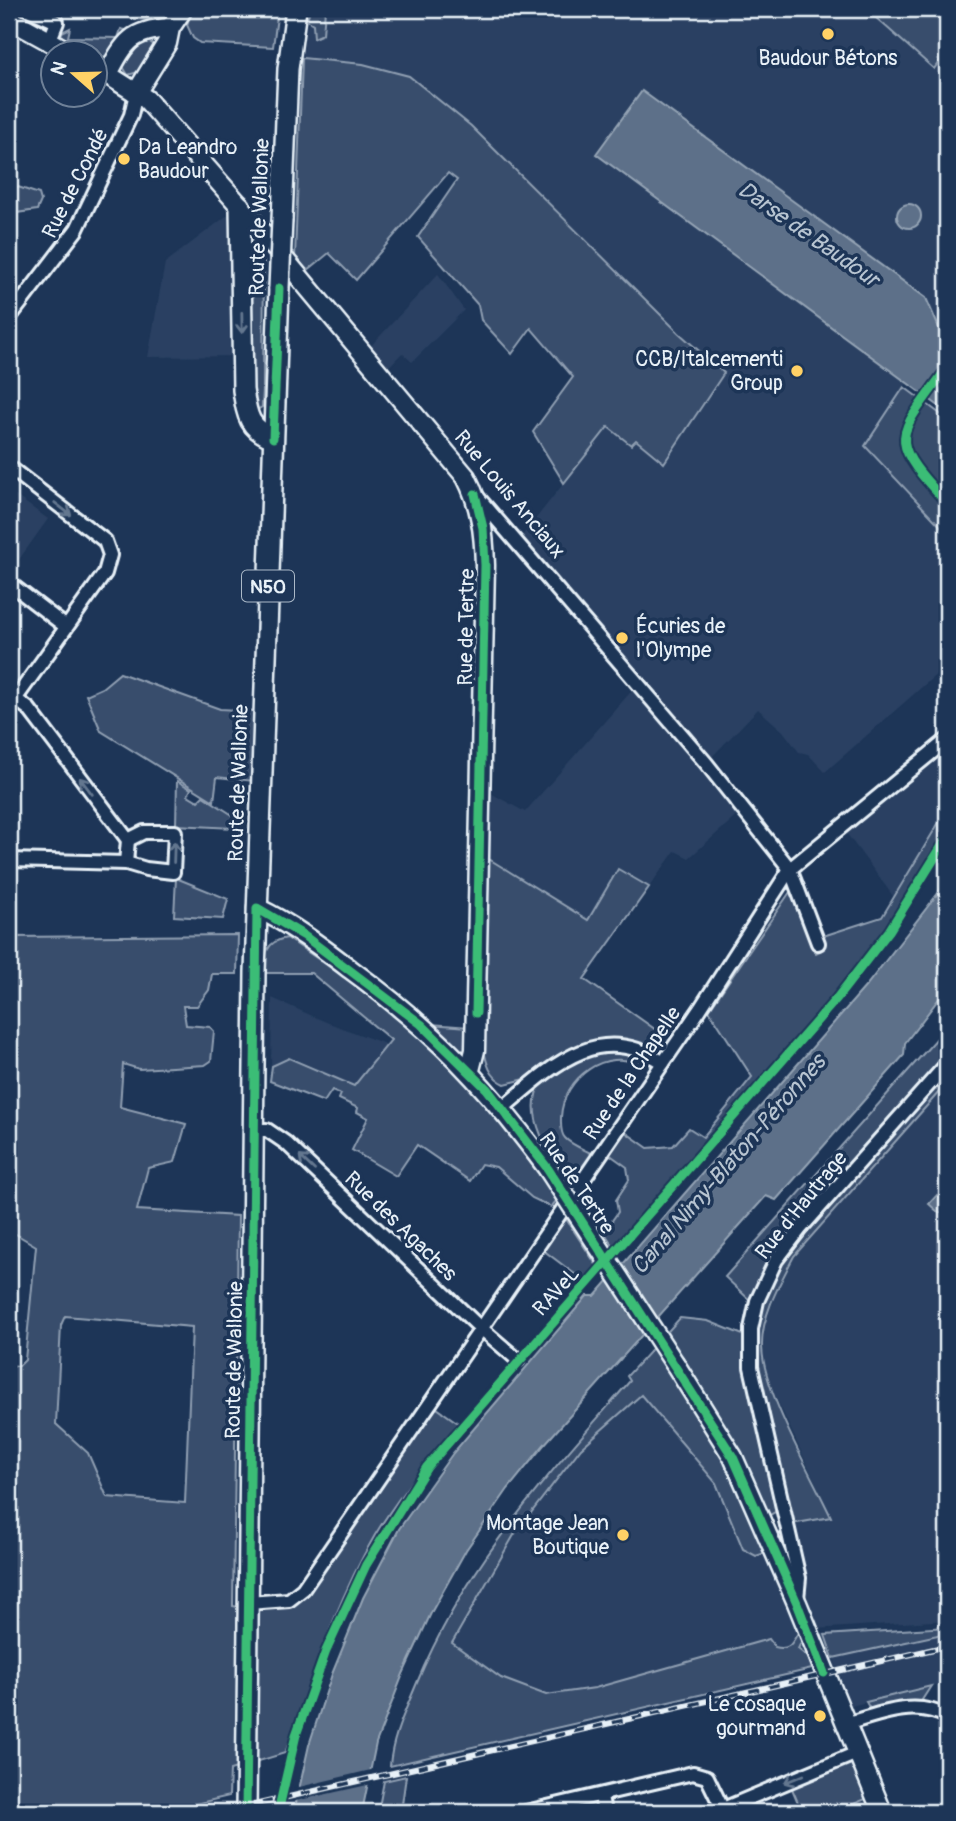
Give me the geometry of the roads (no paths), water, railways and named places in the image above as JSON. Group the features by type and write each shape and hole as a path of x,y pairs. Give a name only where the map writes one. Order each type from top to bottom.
{"main road":[{"name":"Route de Wallonie","path":"246,1812 257,908 288,69 295,17"},
{"path":"240,206 243,390 246,415 250,425 258,432 273,438"}],"street":[{"path":"28,9 57,22 51,38"},
{"path":"136,93 167,43 170,28 183,9"},
{"path":"9,19 42,38"},
{"path":"108,62 126,41 146,30 170,28"},
{"name":"Rue Louis Anciaux","path":"108,75 146,99 240,206 466,477 475,494 706,763 790,869 818,943"},
{"name":"Rue de Condé","path":"9,318 77,229 131,115 136,93"},
{"path":"9,467 105,541 108,548 108,566 105,573 13,696 29,709 128,840 126,863"},
{"name":"Rue de Tertre","path":"470,1070 475,1050 485,565 483,528 475,494"},
{"path":"9,583 65,626"},
{"name":"Rue de la Chapelle","path":"248,1603 289,1600 303,1589 663,1063 790,869 947,740"},
{"path":"9,860 126,863 146,869 173,872 175,832 144,832 128,840"},
{"name":"Rue de Tertre","path":"257,908 284,921 383,993 470,1070 503,1108 548,1168 733,1457 797,1603 882,1812"},
{"path":"503,1108 550,1068 591,1048 625,1045 663,1063"},
{"name":"Rue d'Hautrage","path":"797,1603 799,1578 750,1351 751,1329 765,1280 800,1229 947,1064"},
{"name":"Rue des Agaches","path":"253,1130 267,1130 286,1143 482,1329 519,1360"},
{"path":"783,1509 781,1521 768,1534 783,1541 788,1532"},
{"path":"846,1724 891,1711 915,1708 934,1710 947,1717"},
{"path":"526,1812 694,1773 707,1777 723,1810 857,1753"},
{"path":"601,1796 604,1812"}],"water":[{"name":"Darse de Baudour","path":"642,91 926,298 947,346 947,412 596,154"},
{"path":"909,204 917,208 921,216 917,224 909,228 901,224 897,216 901,208"},
{"name":"Canal Nimy-Blaton-Péronnes","path":"947,876 947,988 905,1043 904,1055 776,1200 766,1196 543,1446 508,1489 466,1550 432,1611 403,1674 376,1743 362,1812 294,1812 309,1745 332,1674 363,1598 399,1529 453,1453 587,1296 595,1296 866,986 939,892"},
{"path":"937,1195 947,1203 947,1212 939,1213 929,1204"}],"railway":[{"path":"223,1812 947,1646"}],"place":[{"name":"Baudour Bétons","path":"828,34"},
{"name":"Da Leandro Baudour","path":"124,159"},
{"name":"CCB/Italcementi Group","path":"797,371"},
{"name":"Écuries de l'Olympe","path":"622,638"},
{"name":"Montage Jean Boutique","path":"623,1535"},
{"name":"Le cosaque gourmand","path":"820,1716"}]}
